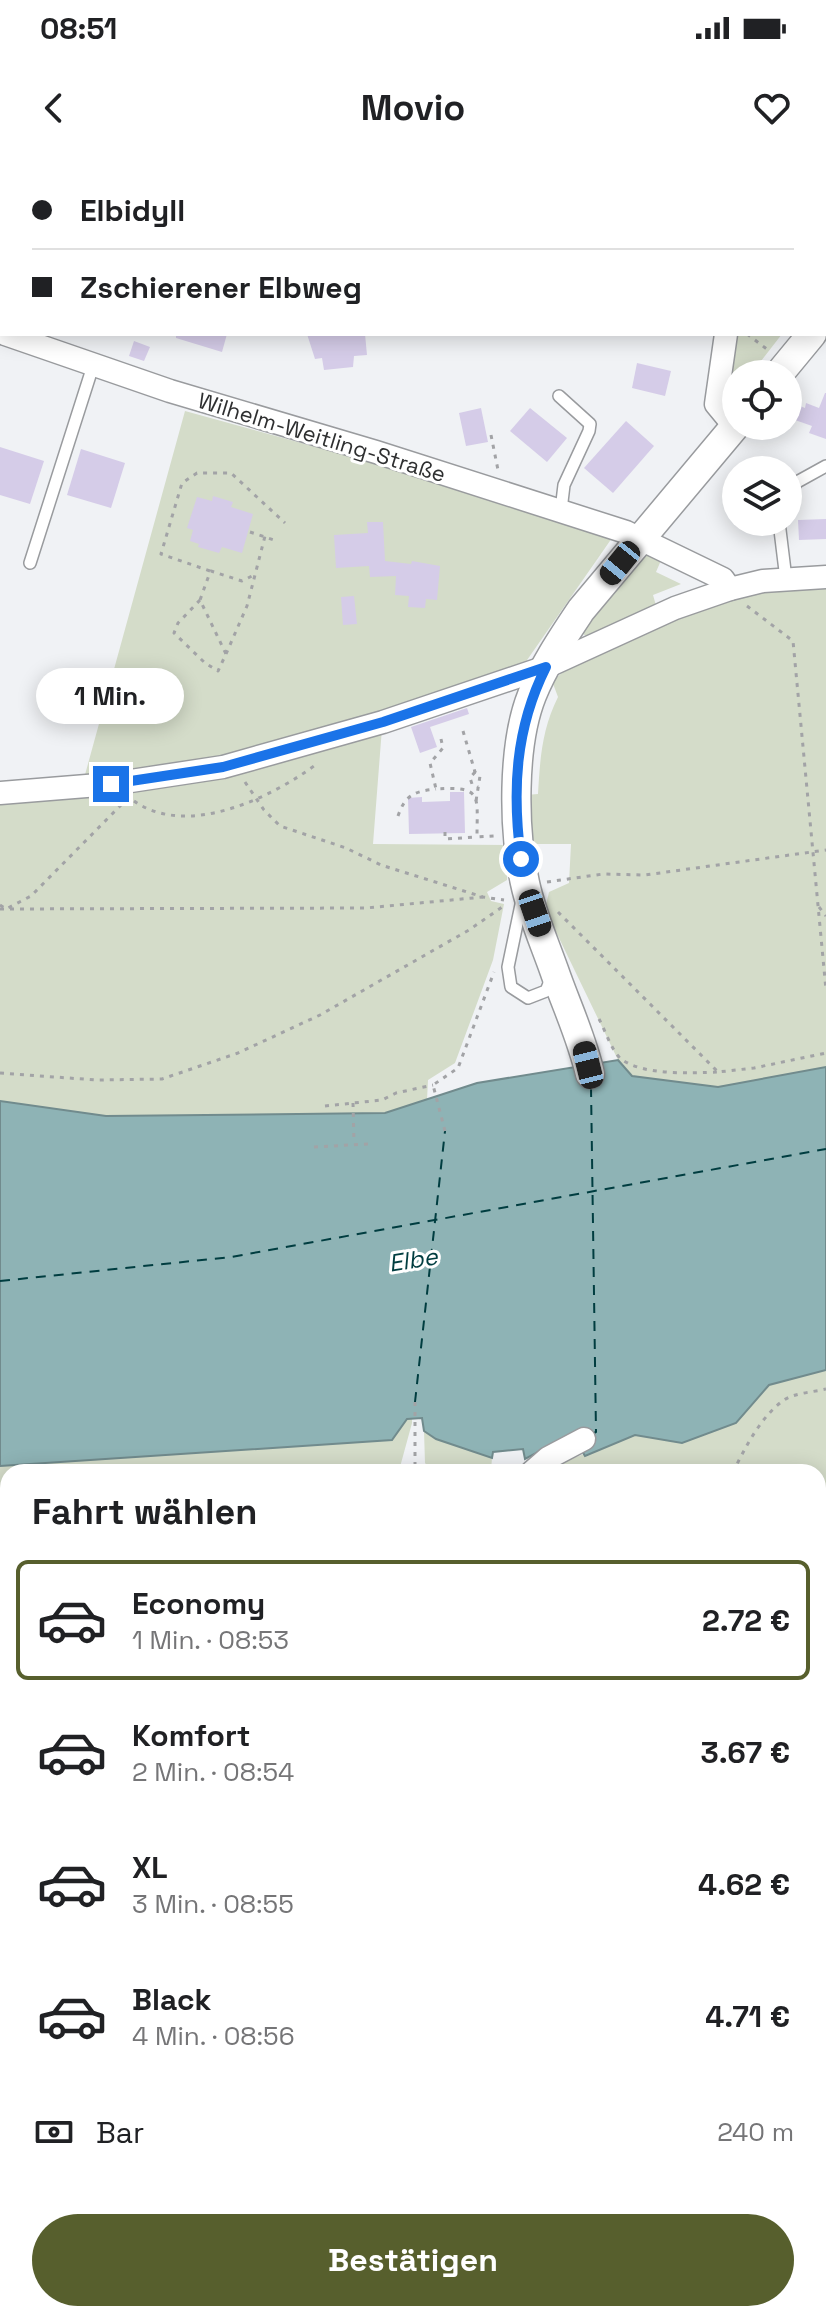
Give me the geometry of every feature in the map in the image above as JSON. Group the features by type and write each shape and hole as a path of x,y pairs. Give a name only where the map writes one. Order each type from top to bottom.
{"street":[{"name":"Wilhelm-Weitling-Straße","path":"15,336 93,366 561,510 639,539 723,579 730,589"},
{"path":"722,360 726,336"},
{"path":"791,360 810,336"},
{"path":"722,362 716,404 722,411"},
{"path":"590,1074 584,1048 527,889 518,834 519,746 532,696 581,610 723,440"},
{"path":"0,793 111,784 223,767 383,722 546,667 675,608 730,589 763,581 826,577"},
{"path":"541,1464 584,1439"}],"lane":[{"path":"30,563 93,366"},
{"path":"559,396 590,424 564,485 561,510"},
{"path":"802,479 826,466"},
{"path":"781,536 786,579"},
{"path":"527,889 508,967 511,987 528,998 546,991 554,971"}],"path":[{"path":"491,435 502,491"},
{"path":"254,575 242,581 161,554 182,483 197,473 231,473 285,523"},
{"path":"250,532 274,540"},
{"path":"211,571 200,600 178,623 174,633 205,663 218,671 247,606 265,536"},
{"path":"730,589 793,641 826,990"},
{"path":"200,600 226,654"},
{"path":"445,832 445,839 477,835 476,801 481,782 463,731"},
{"path":"436,789 430,763 443,748 441,739"},
{"path":"6,909 31,896 129,797 145,808 192,816 257,800 300,777 322,760"},
{"path":"223,767 248,785 280,826 346,848 381,865 483,897"},
{"path":"475,772 470,778 472,784 478,787"},
{"path":"398,816 407,797 418,790 463,787 470,791 476,801"},
{"path":"0,907 366,908 483,897 603,874 645,875 826,850"},
{"path":"508,914 527,889"},
{"path":"0,1073 96,1080 162,1079 238,1053 320,1015 469,930 527,889"},
{"path":"549,902 718,1072"},
{"path":"817,905 826,916"},
{"path":"325,1106 382,1100 396,1093 433,1085 458,1068 495,968"},
{"path":"599,1019 617,1055 641,1067 678,1074 754,1068 826,1053"},
{"path":"433,1085 445,1131"},
{"path":"434,1091 441,1088"},
{"path":"353,1103 354,1145"},
{"path":"314,1147 368,1144"},
{"path":"737,1464 766,1419 784,1399 826,1389"},
{"path":"415,1402 415,1464"}],"green space":[{"path":"736,336 780,336 762,360 731,360"},
{"path":"185,411 472,490 612,538 525,663 382,728 373,844 508,845 507,880 487,892 491,901 504,904 493,960 455,1063 428,1080 427,1100 385,1113 106,1116 0,1101 0,796 83,782"},
{"path":"650,550 662,558 656,572 681,584 653,595 657,609 588,637 583,634 583,625 641,555"},
{"path":"826,584 826,1067 719,1087 632,1076 618,1060 545,909 549,892 569,883 571,844 535,844 528,829 526,795 538,794 545,733 558,697 552,681 573,664 597,651 741,592"},
{"path":"826,1370 826,1464 560,1464 635,1435 682,1443 736,1423 769,1385"},
{"path":"407,1419 412,1419 401,1464 30,1464 392,1440"},
{"path":"424,1431 436,1439 492,1458 492,1464 425,1463"}],"water":[{"name":"Elbe","path":"618,1060 632,1076 718,1087 826,1067 826,1370 769,1385 736,1423 682,1443 635,1435 585,1456 572,1434 525,1459 523,1449 493,1452 492,1458 436,1439 424,1431 422,1418 407,1419 392,1440 0,1464 0,1101 106,1116 385,1113 477,1083"}],"building":[{"path":"176,336 226,336 222,352"},
{"path":"308,336 365,336 367,355 354,356 353,367 324,370 322,358 315,359"},
{"path":"134,341 150,347 144,361 129,356"},
{"path":"637,363 671,371 665,396 632,388"},
{"path":"826,393 826,439 809,433 812,426 802,422 802,407 805,408 806,403 819,408"},
{"path":"481,408 488,442 466,446 459,413"},
{"path":"530,408 567,438 547,462 510,431"},
{"path":"626,421 654,446 613,493 584,468"},
{"path":"0,447 44,461 30,504 0,495"},
{"path":"81,449 125,463 111,508 67,495"},
{"path":"213,496 233,502 231,507 253,514 242,553 222,547 219,553 198,547 199,544 190,541 193,530 187,528 197,497 212,501"},
{"path":"826,519 826,539 799,540 802,520"},
{"path":"367,522 383,522 385,561 411,564 412,561 440,566 437,600 426,599 425,608 408,607 409,596 395,595 396,576 370,577 369,566 336,568 334,535 368,533"},
{"path":"354,596 357,624 343,625 341,597"},
{"path":"467,708 469,714 430,727 437,747 420,753 411,727"},
{"path":"450,792 464,792 465,833 409,834 408,798 422,797 422,802 450,801"}],"ferry route":[{"path":"591,1087 596,1432 592,1434"},
{"path":"415,1402 445,1131"},
{"path":"0,1281 231,1257 826,1149"}],"route":[{"path":"111,784 223,767 383,722 546,667 532,696 519,746 518,834 521,859"}]}
